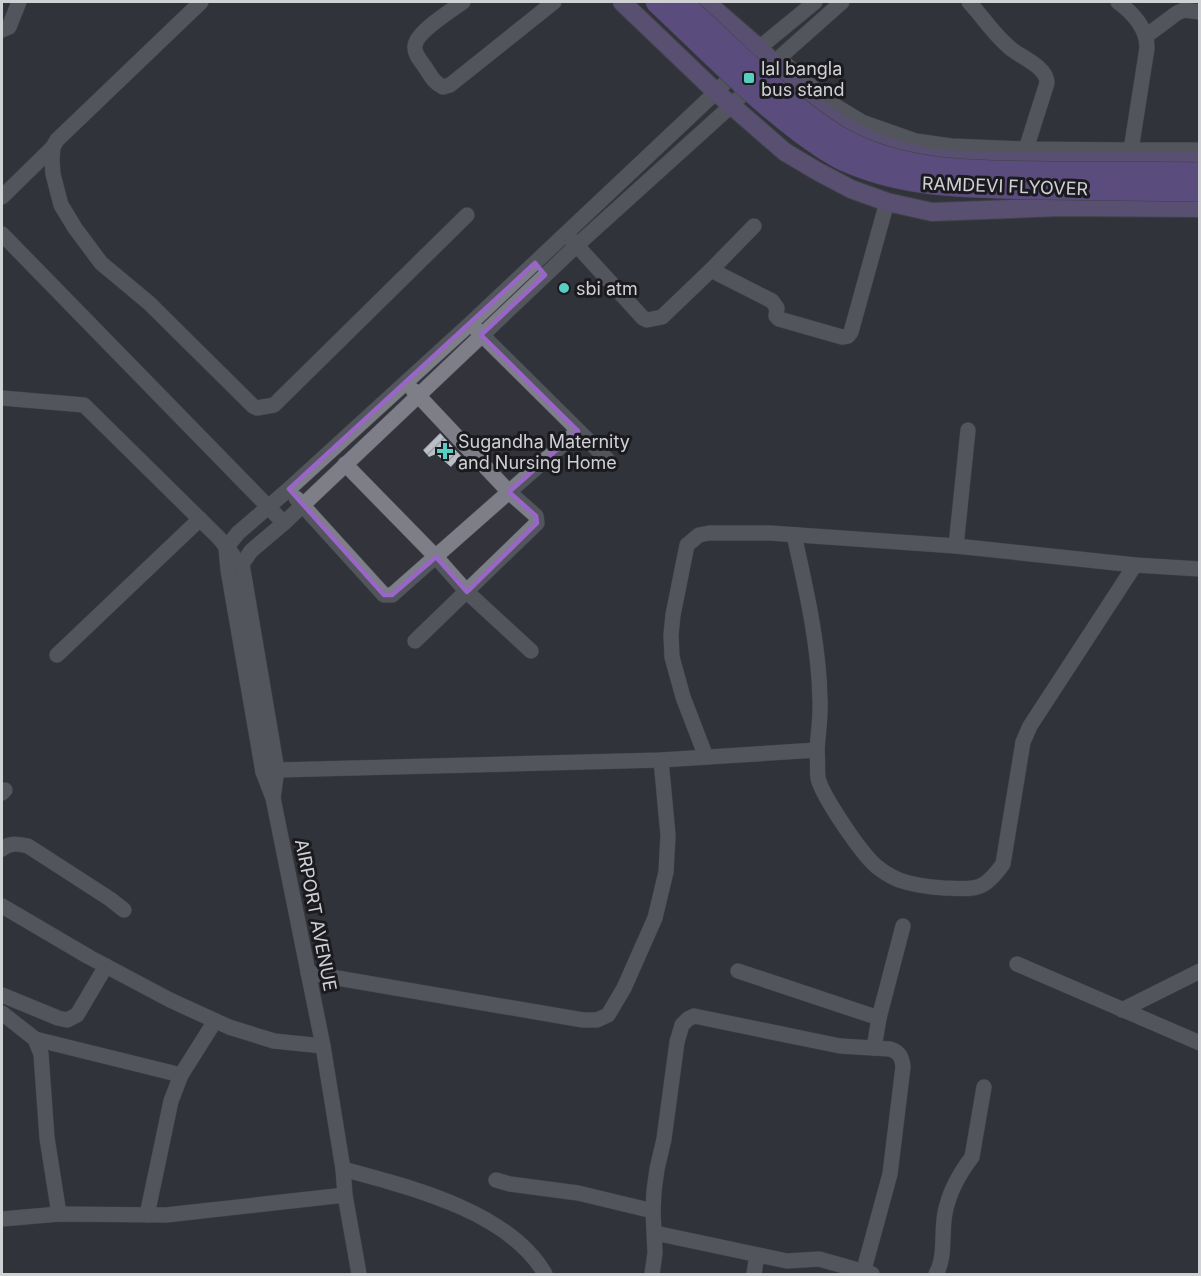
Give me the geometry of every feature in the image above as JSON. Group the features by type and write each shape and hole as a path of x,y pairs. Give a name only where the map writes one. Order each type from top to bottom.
{"highway":[{"name":"RAMDEVI FLYOVER","path":"656,2 753,94 785,121 820,147 869,170 908,181 988,189 1200,191"},
{"name":"RAMDEVI FLYOVER","path":"682,2 797,107 831,132 866,150 903,161 939,168 977,171 1200,173"}],"main road":[{"path":"622,2 716,92 785,152 851,189 887,202 932,212 1060,207 1200,208"},
{"path":"706,2 776,61 812,102 840,124 874,142 929,158 963,160 1200,160"}],"street":[{"path":"2,30 9,27 19,2"},
{"path":"2,197 53,147 57,140 201,2"},
{"path":"463,2 427,29 415,44 416,54 435,83 443,87 450,86 554,2"},
{"path":"815,2 759,48 645,159 571,240 476,329 405,383 238,533 226,548 228,570 269,771 661,760 817,750"},
{"path":"571,240 656,174 842,2"},
{"path":"969,2 1011,49 1047,77 1026,149"},
{"path":"1118,2 1142,27 1146,36 1147,48 1131,150"},
{"path":"1146,36 1177,13 1184,10 1200,12"},
{"path":"776,61 829,102 862,123 916,141 951,146 1026,149 1200,150"},
{"path":"53,147 53,174 61,205 101,263 149,303 257,408 274,405 467,214"},
{"path":"645,159 656,174"},
{"path":"711,270 772,301 777,308 776,316 779,319 842,337 848,336 887,202"},
{"path":"571,240 647,320 662,317 754,226"},
{"path":"2,234 284,523"},
{"path":"2,398 84,405 219,538 242,564 251,551 284,523 418,396 476,329"},
{"path":"476,329 607,459"},
{"path":"405,383 509,492 536,516 537,523 415,641"},
{"path":"956,546 968,429"},
{"path":"289,489 384,595 392,595 578,431"},
{"path":"345,464 467,591 531,651"},
{"path":"57,655 200,519"},
{"path":"706,757 683,697 672,657 671,635 687,545 699,535 709,533 794,535 956,546 1135,565 1200,569"},
{"path":"794,535 808,602 819,678 818,778 826,799 876,866 897,880 930,887 972,889 994,876 1003,864 1023,741 1030,726 1135,565"},
{"name":"AIRPORT AVENUE","path":"242,564 273,798 322,1046 359,1275"},
{"path":"308,973 583,1020 597,1020 608,1015 624,988 655,918 666,872 668,835 661,760"},
{"path":"2,849 15,843 28,846 124,910"},
{"path":"2,906 106,966 215,1021 274,1041 322,1046"},
{"path":"874,1048 879,1018 903,926"},
{"path":"1017,964 1200,1043"},
{"path":"2,995 67,1020 77,1015 106,966"},
{"path":"738,971 879,1018"},
{"path":"1122,1010 1200,971"},
{"path":"2,1013 35,1039 181,1075"},
{"path":"652,1275 655,1253 653,1211 657,1169 664,1139 676,1042 682,1025 688,1019 694,1016 840,1046 896,1051 902,1059 903,1067 890,1174 868,1274 819,1259 787,1261 655,1233"},
{"path":"147,1215 171,1101 181,1075 215,1021"},
{"path":"35,1039 41,1054 47,1137 59,1214"},
{"path":"936,1275 941,1266 945,1214 951,1192 966,1163 972,1157 984,1087"},
{"path":"343,1169 434,1196 498,1227 517,1241 537,1261 545,1275"},
{"path":"496,1180 578,1193 653,1211"},
{"path":"2,1219 59,1214 166,1215 345,1195"},
{"path":"754,1275 757,1255"}],"highlighted area":[{"path":"535,263 545,275 481,335 578,431 509,492 536,516 537,523 467,592 436,557 392,595 384,595 289,489"}],"building":[{"path":"440,433 461,456 451,467 436,454 429,457 423,450"}],"place":[{"name":"lal bangla bus stand","path":"749,78"},
{"name":"sbi atm","path":"564,288"},
{"name":"Sugandha Maternity and Nursing Home","path":"445,451"}]}
